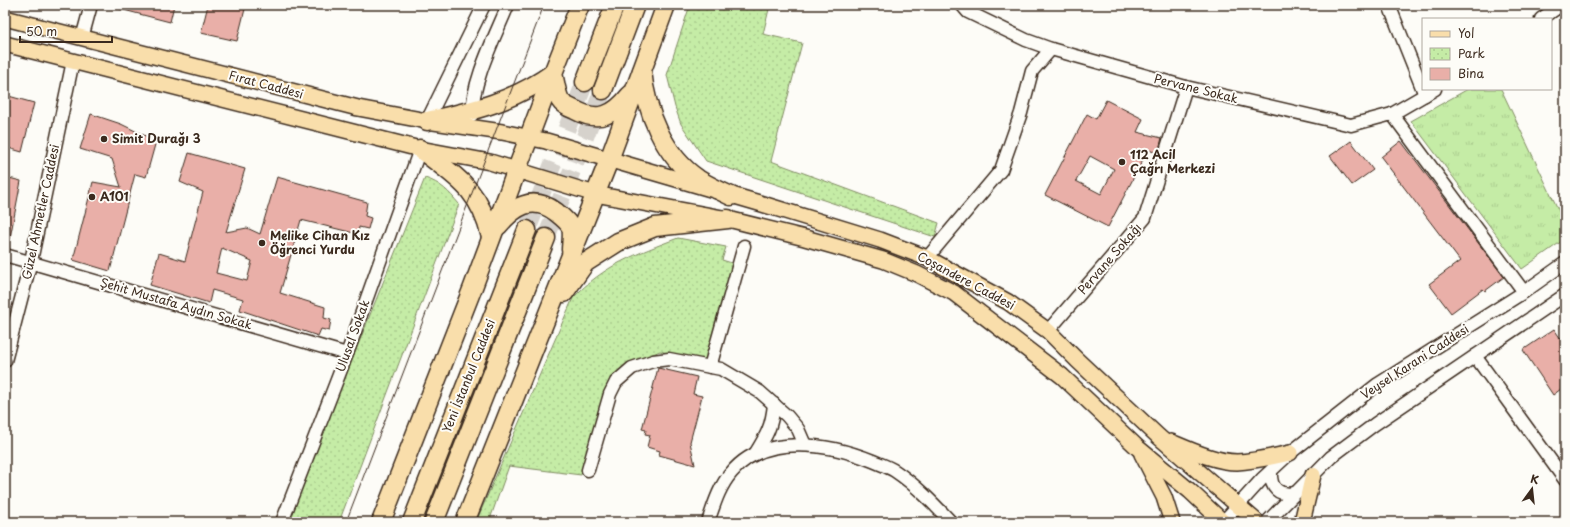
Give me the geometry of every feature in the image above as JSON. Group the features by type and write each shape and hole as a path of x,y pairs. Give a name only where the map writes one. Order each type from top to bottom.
{"highway":[{"path":"380,522 473,287 580,5"},
{"path":"585,82 615,5"},
{"path":"603,90 635,5"},
{"path":"465,522 610,160 634,90 666,5"},
{"path":"642,70 643,86 651,116 670,151 688,172 698,179 731,196"},
{"path":"428,121 472,119 522,93 553,73"},
{"path":"553,73 560,100 565,105 589,116 598,117 614,111 623,104 634,90"},
{"path":"420,149 452,173 472,192 481,206 492,235"},
{"path":"492,235 508,213 520,206 530,203 542,205 553,210 563,218 571,228 571,256"},
{"path":"548,317 586,263 618,242 655,227 728,219"},
{"name":"Yeni İstanbul Caddesi","path":"412,522 527,230"},
{"name":"Yeni İstanbul Caddesi","path":"434,522 546,238"}],"main road":[{"name":"Fırat Caddesi","path":"5,18 322,100 428,121"},
{"name":"Fırat Caddesi","path":"5,44 420,149 484,161 596,194"},
{"path":"472,119 530,137"},
{"name":"Coşandere Caddesi","path":"530,137 759,203 880,240 927,258 1008,302 1048,331 1159,437 1257,522"},
{"name":"Coşandere Caddesi","path":"596,194 728,219 805,238 883,260 917,274 954,293 1062,376 1138,448 1190,491 1223,522"},
{"path":"1159,437 1204,456 1236,462 1290,453"},
{"path":"1138,448 1164,497 1172,522"},
{"path":"1302,522 1313,475"}],"street":[{"path":"82,38 91,5"},
{"path":"428,121 484,5"},
{"path":"472,119 473,101 482,70 508,5"},
{"name":"Pervane Sokak","path":"962,5 968,12 1020,37 1051,49 1186,87 1352,125 1392,114 1430,92"},
{"path":"1389,5 1422,75"},
{"path":"1542,18 1561,5"},
{"path":"927,258 1001,170 1021,113 1032,71 1051,49"},
{"name":"Güzel Ahmetler Caddesi","path":"5,361 31,261 73,61"},
{"name":"Pervane Sokağı","path":"1048,331 1145,218 1186,87"},
{"path":"1392,114 1524,292"},
{"name":"Ulusal Sokak","path":"282,522 347,354 420,149"},
{"path":"710,367 744,246"},
{"name":"Şehit Mustafa Aydın Sokak","path":"5,255 31,261 347,354"},
{"name":"Veysel Karani Caddesi","path":"1223,522 1290,453 1378,384 1524,292 1565,263"},
{"path":"1267,522 1331,457 1375,424 1565,295"},
{"path":"1475,356 1565,480"},
{"path":"588,470 610,394 616,382 632,368 653,361 669,359 722,369 734,375 760,392 787,416 798,429 805,445"},
{"path":"708,522 721,489 731,472 755,454 766,437 772,421 774,404"},
{"path":"755,454 785,446 805,445 838,449 894,470 929,499 951,522"},
{"path":"1271,471 1273,485 1276,490 1282,493 1295,493"}],"green space":[{"path":"690,5 770,5 763,34 802,43 771,161 939,223 935,237 706,161 681,124 667,75"},
{"path":"1466,90 1501,90 1565,224 1565,239 1522,269 1411,121"},
{"path":"425,178 436,182 444,188 459,204 339,522 289,522 335,402"},
{"path":"678,238 726,247 722,260 735,264 707,365 660,351 634,362 617,372 607,390 581,475 509,466 489,522 476,522 573,298 597,277 621,262 648,249"}],"building":[{"path":"116,5 174,5 170,22 116,8"},
{"path":"208,5 246,5 237,41 201,33"},
{"path":"5,95 34,103 22,152 5,147"},
{"name":"112 Acil Çağrı Merkezi","path":"1106,100 1143,119 1137,132 1162,138 1158,153 1148,150 1108,227 1045,195 1087,114 1096,119","holes":["1090,156 1114,169 1101,194 1076,181"]},
{"path":"91,114 121,124 156,141 146,177 135,174 110,271 73,260 93,182 121,187 112,159 80,149"},
{"path":"1351,141 1373,170 1352,185 1330,156"},
{"path":"1401,141 1504,277 1485,291 1483,289 1451,313 1429,284 1460,261 1381,157"},
{"name":"Melike Cihan Kız Öğrenci Yurdu","path":"189,153 245,169 226,232 247,228 260,234 277,177 367,202 365,216 371,218 368,229 359,227 358,234 301,220 280,293 325,307 324,318 331,320 329,331 321,329 318,336 240,310 243,299 212,290 209,303 150,285 159,253 185,261 203,192 180,182","holes":["222,248 252,261 247,281 216,273"]},
{"path":"5,177 21,181 10,238 5,237"},
{"path":"1554,329 1565,345 1565,386 1553,395 1523,350"},
{"path":"658,368 697,377 693,394 702,396 690,442 695,465 659,455 660,451 647,447 650,435 645,434 646,430 642,429"}],"tunnel":[{"path":"527,230 585,82"},
{"path":"546,238 603,90"}],"tram line":[{"path":"346,522 544,5"}],"place":[{"name":"Simit Durağı 3","path":"104,139"},
{"name":"112 Acil Çağrı Merkezi","path":"1122,162"},
{"name":"A101","path":"92,197"},
{"name":"Melike Cihan Kız Öğrenci Yurdu","path":"262,243"}]}
